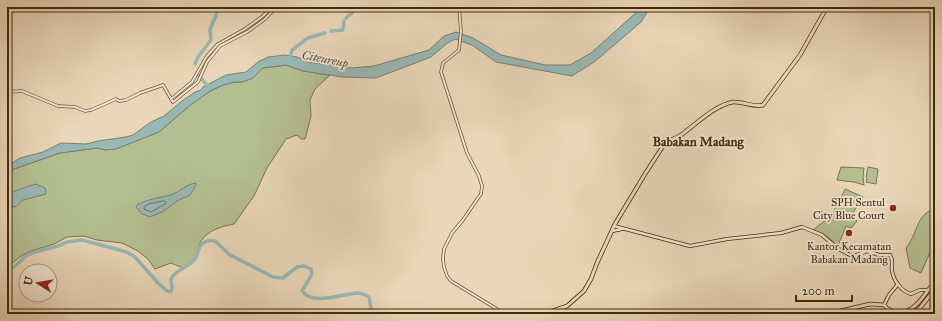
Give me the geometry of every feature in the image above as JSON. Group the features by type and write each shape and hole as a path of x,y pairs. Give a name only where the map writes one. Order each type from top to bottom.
{"main road":[{"path":"544,314 567,306 584,291 591,279 614,226 665,143 668,140 680,136 707,116 731,103 738,102 757,106 763,105 804,50 826,7"},
{"path":"614,226 690,246 727,239 781,233 802,227 822,235 837,248 850,255 854,256 867,251 879,255 890,255 892,259 892,271 898,284 904,291 911,294 922,290 929,290"},
{"path":"612,231 622,229"},
{"path":"832,314 870,304 884,304 887,308 898,314 912,309 925,296 935,282"},
{"path":"884,304 898,284"},
{"path":"909,314 920,308 935,289"},
{"path":"922,290 925,296"},
{"path":"839,312 876,314"}],"street":[{"path":"171,99 192,82 206,56 218,44 245,29 263,16 272,7"},
{"path":"7,92 22,91 58,106 75,107 85,111 91,110 116,99 122,101 126,100 140,93 163,85 173,102 198,82 210,58 220,46 253,28 265,19 276,7"},
{"path":"459,7 461,31 460,44 458,51 443,63 441,72 467,153 479,176 482,189 478,198 446,243 443,253 443,263 446,274 451,280 505,314"}],"green space":[{"path":"286,65 303,71 330,75 315,89 310,100 311,116 305,139 301,139 297,135 286,139 267,168 254,196 234,224 221,227 204,237 199,245 198,252 193,261 183,268 171,263 155,269 148,259 138,251 122,243 97,240 84,236 67,237 54,244 31,251 21,256 10,265 7,265 7,173 11,170 60,153 97,148 106,150 159,132 189,106 210,91 223,85 242,82 253,78 263,68"},
{"path":"841,167 864,168 864,185 837,180"},
{"path":"868,167 878,169 876,184 866,182"},
{"path":"845,189 863,197 851,216 857,221 851,228 846,226 838,246 824,234 813,230 833,214"},
{"path":"935,209 935,247 932,248 921,273 910,268 906,248 910,243 920,220 929,211"}],"water":[{"path":"641,7 653,7 649,9 641,22 626,35 594,62 572,76 496,62 472,45 455,39 446,44 431,57 376,78 342,77 303,71 286,65 263,68 253,78 242,82 223,85 210,91 189,106 159,132 116,149 106,150 97,148 60,153 11,170 7,173 7,166 20,158 43,152 61,143 86,144 133,135 151,122 164,116 182,101 195,92 201,90 203,87 226,75 246,72 258,62 268,57 285,55 297,57 308,62 352,68 374,66 429,50 444,36 456,32 473,38 501,55 545,65 570,65 591,53"},
{"path":"196,183 190,195 177,201 162,212 150,217 142,214 136,207 138,204 171,195 189,185"},
{"path":"36,184 45,188 46,194 23,200 15,207 7,205 7,195"}],"waterway":[{"path":"195,64 198,57 211,40 210,30 218,10 217,7"},
{"path":"346,18 352,13 353,7"},
{"path":"331,31 343,30 344,21"},
{"name":"Citeureup","path":"290,59 292,50 308,38 325,33"},
{"path":"197,74 210,88"},
{"path":"7,270 15,266 26,256 35,252 67,242 82,240 127,252 135,257 158,283 167,291 171,292 172,277 193,262 201,245 206,241 212,240 230,255 273,277 283,278 297,267 304,266 311,269 312,274 302,291 307,295 313,298 328,298 357,293 362,294 369,297 372,314"},
{"path":"928,312 934,314"}],"place":[{"name":"SPH Sentul City Blue Court","path":"893,208"},
{"name":"Kantor Kecamatan Babakan Madang","path":"849,233"}],"district":[{"name":"Babakan Madang","path":"698,141"}]}
